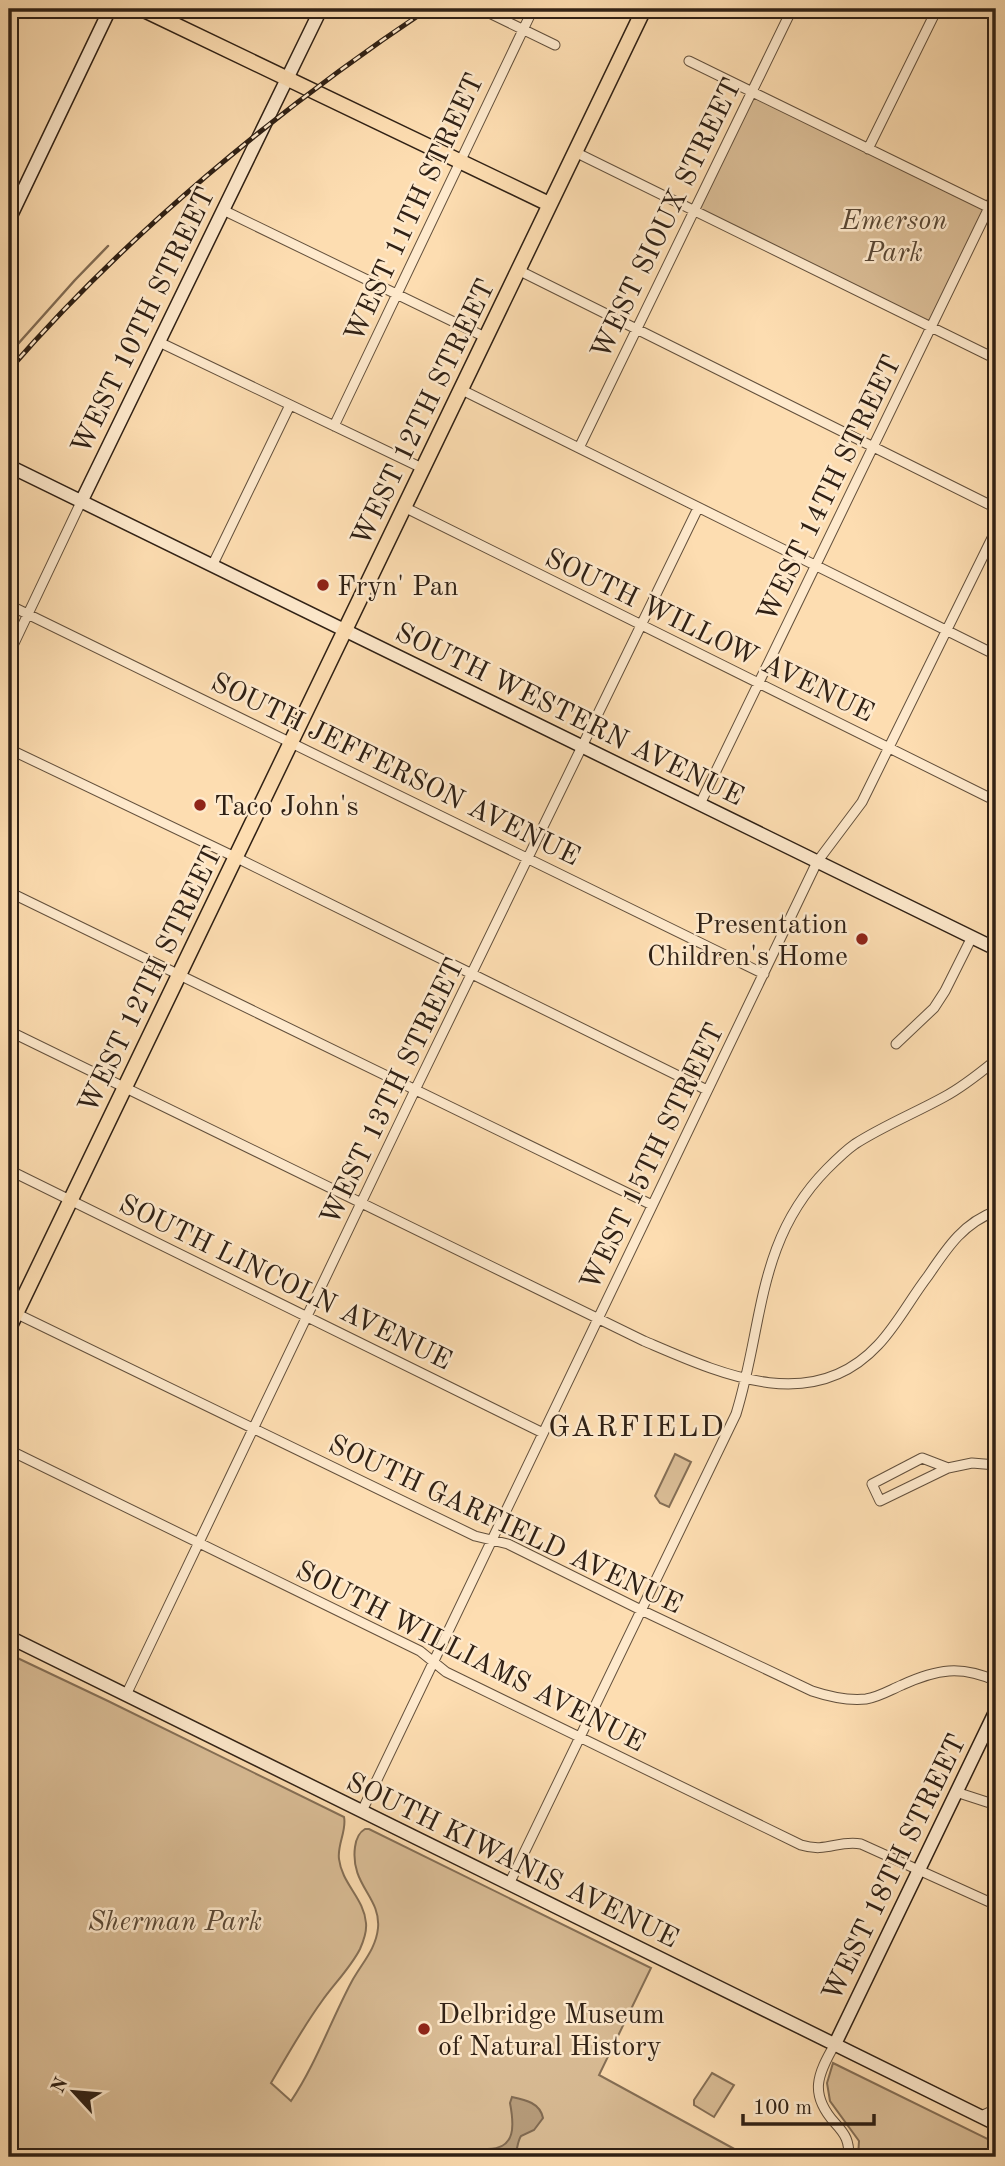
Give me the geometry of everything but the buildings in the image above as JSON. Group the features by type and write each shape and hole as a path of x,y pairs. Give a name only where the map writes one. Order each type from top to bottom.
{"main road":[{"path":"142,9 549,204"},
{"name":"WEST 12TH STREET","path":"9,1328 12,1312 70,1200 644,9"}],"street":[{"path":"9,220 110,9"},
{"name":"WEST 10TH STREET","path":"9,654 321,9"},
{"path":"481,9 555,45"},
{"name":"WEST 11TH STREET","path":"334,426 533,9"},
{"name":"WEST SIOUX STREET","path":"579,448 792,9"},
{"path":"868,149 937,9"},
{"path":"689,61 993,209"},
{"path":"575,152 996,359"},
{"name":"WEST 14TH STREET","path":"700,804 932,328 993,209 996,192"},
{"path":"223,210 485,337"},
{"path":"518,270 996,508"},
{"path":"159,342 422,468"},
{"path":"460,389 996,655"},
{"path":"214,564 290,405"},
{"name":"SOUTH WESTERN AVENUE","path":"9,466 996,949"},
{"name":"SOUTH WILLOW AVENUE","path":"404,507 996,801"},
{"name":"WEST 13TH STREET","path":"127,1695 415,1090 698,508"},
{"name":"WEST 15TH STREET","path":"362,1811 817,862 862,802 996,530"},
{"name":"SOUTH JEFFERSON AVENUE","path":"9,605 764,974"},
{"path":"9,749 235,857 707,1090"},
{"path":"9,892 652,1205"},
{"path":"895,1044 934,1008 972,937"},
{"path":"9,1031 598,1318 693,1362 747,1379 805,1384 837,1377 860,1362 879,1344 953,1239 975,1221 996,1211"},
{"path":"509,1884 736,1414 747,1379 765,1281 775,1250 795,1208 811,1185 852,1146 947,1095 996,1060"},
{"name":"SOUTH LINCOLN AVENUE","path":"9,1170 543,1433"},
{"name":"SOUTH GARFIELD AVENUE","path":"12,1312 475,1536 508,1544 812,1691 830,1697 854,1699 878,1696 922,1676 943,1671 972,1672 996,1681"},
{"name":"SOUTH WILLIAMS AVENUE","path":"9,1450 420,1651 446,1672 801,1845 822,1849 844,1843 861,1844 918,1869"},
{"path":"948,1468 922,1458 872,1484 880,1501 948,1468 972,1463 996,1465"},
{"name":"SOUTH KIWANIS AVENUE","path":"9,1637 996,2124"},
{"name":"WEST 18TH STREET","path":"835,2044 996,1710"},
{"path":"956,1792 996,1805"},
{"path":"918,1869 996,1905"},
{"path":"835,2044 820,2074 819,2098 848,2139 849,2157"},
{"path":"981,2116 996,2109"}],"green space":[{"name":"Emerson Park","path":"751,92 989,207 932,328 693,211"},
{"path":"675,1454 691,1462 669,1507 660,1503 655,1496"},
{"name":"Sherman Park","path":"9,1654 344,1817 339,1859 344,1876 364,1914 366,1933 356,1956 315,2011 271,2083 291,2101 377,1936 378,1917 361,1881 355,1860 358,1836 365,1829 369,1829 651,1968 599,2075 749,2157 9,2157"},
{"path":"833,2063 996,2143 996,2157 858,2157 859,2141 830,2101 827,2083"},
{"path":"712,2073 734,2085 714,2117 694,2105 694,2100"}],"shaded area":[{"path":"512,2097 536,2106 543,2118 534,2130 521,2136 514,2156 490,2155 486,2149 503,2145 511,2134"}],"waterway":[{"path":"9,354 108,246"}],"railway":[{"path":"9,370 104,270 207,176 316,88 428,9"}],"place":[{"name":"Fryn' Pan","path":"323,585"},
{"name":"Taco John's","path":"200,805"},
{"name":"Presentation Children's Home","path":"862,939"},
{"name":"Delbridge Museum of Natural History","path":"424,2029"}],"district":[{"name":"GARFIELD","path":"637,1426"}]}
